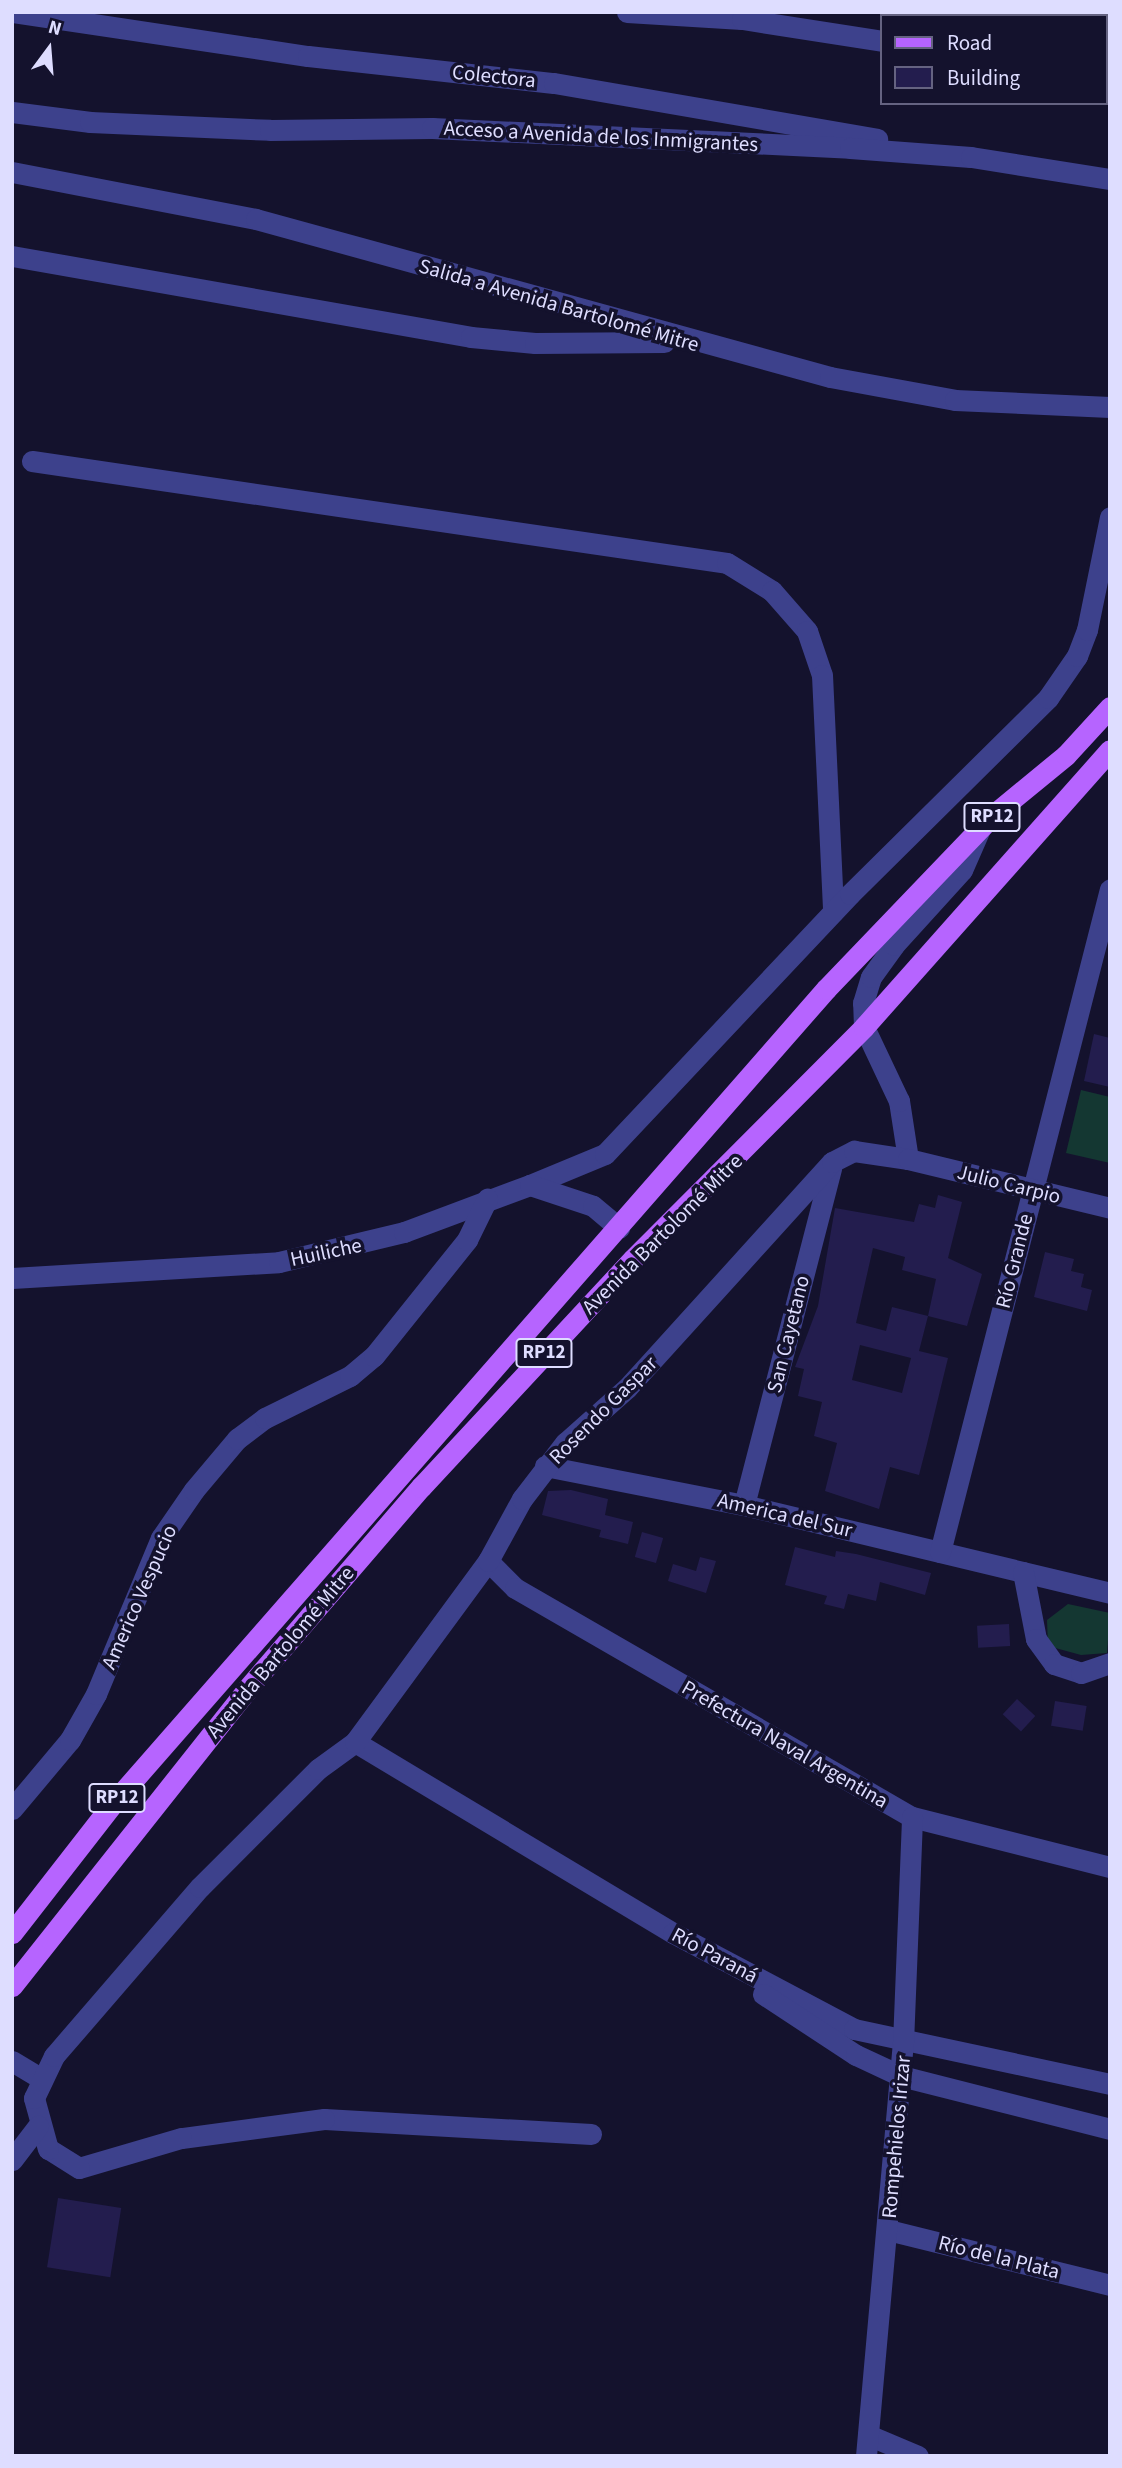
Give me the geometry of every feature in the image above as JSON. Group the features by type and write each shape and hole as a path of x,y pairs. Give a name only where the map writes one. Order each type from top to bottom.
{"main road":[{"name":"Avenida Bartolomé Mitre","path":"12,1933 114,1802 407,1462 619,1228 826,989 980,829 1066,755 1110,707"},
{"name":"Avenida Bartolomé Mitre","path":"12,1986 247,1689 421,1487 624,1268 864,1027 1110,750"}],"street":[{"name":"Colectora","path":"13,12 308,56 580,86 971,158"},
{"path":"627,12 789,19 880,41"},
{"name":"Acceso a Avenida de los Inmigrantes","path":"12,112 90,122 270,130 432,128 971,158 1110,179"},
{"name":"Salida a Avenida Bartolomé Mitre","path":"12,172 256,219 687,341 830,377 955,400 1110,407"},
{"path":"12,256 471,337 535,343 687,341"},
{"path":"32,461 727,563 772,591 807,631 822,675 832,912"},
{"name":"Huiliche","path":"12,1278 279,1262 404,1232 606,1154 832,912 1063,679 1087,629 1110,517"},
{"path":"832,1162 855,1151 908,1159 899,1101 864,1027 870,977 951,887 975,848 980,829"},
{"name":"Río Grande","path":"940,1552 1110,889"},
{"name":"Julio Carpio","path":"908,1159 1110,1208"},
{"name":"Rosendo Gaspar","path":"40,2078 200,1886 318,1769 355,1742 488,1561 545,1466 628,1388 832,1162"},
{"name":"San Cayetano","path":"744,1505 832,1162"},
{"path":"530,1185 593,1206 619,1228"},
{"name":"Americo Vespucio","path":"12,1809 70,1740 96,1694 161,1538 194,1490 237,1439 265,1418 350,1376 374,1356 467,1240 487,1199"},
{"name":"America del Sur","path":"545,1466 744,1505 1110,1593"},
{"name":"Prefectura Naval Argentina","path":"488,1561 515,1588 912,1817 1110,1867"},
{"path":"1024,1572 1036,1639 1054,1664 1081,1673 1110,1663"},
{"name":"Río Paraná","path":"355,1742 673,1933 854,2029 903,2043 1110,2084"},
{"name":"Rompehielos Irizar","path":"867,2445 901,2076 912,1817"},
{"path":"673,1933 822,2034 901,2076 1110,2129"},
{"path":"12,2061 40,2078 34,2098 38,2126 48,2149 79,2168 181,2138 324,2119 591,2134"},
{"path":"12,2160 38,2126"},
{"name":"Río de la Plata","path":"888,2230 1110,2285"},
{"path":"867,2445 918,2456"}],"green space":[{"path":"1081,1090 1110,1097 1110,1163 1066,1153"},
{"path":"1068,1604 1110,1613 1107,1653 1081,1655 1048,1646 1047,1620"}],"building":[{"path":"1094,1034 1110,1038 1110,1087 1084,1081"},
{"path":"938,1195 962,1202 948,1258 982,1274 967,1326 928,1316 919,1351 948,1358 927,1444 919,1475 890,1467 879,1509 825,1491 837,1443 814,1436 822,1402 798,1396 804,1369 795,1367 818,1306 835,1208 914,1222 919,1204 935,1208","holes":["873,1248 905,1257 902,1270 936,1279 928,1316 892,1307 886,1331 856,1323","860,1345 911,1358 902,1393 852,1380"]},
{"path":"1045,1252 1074,1259 1071,1271 1084,1274 1081,1287 1092,1290 1087,1311 1034,1297"},
{"path":"571,1490 608,1499 605,1515 633,1522 628,1544 599,1537 601,1530 542,1515 548,1491"},
{"path":"642,1532 663,1538 656,1563 635,1557"},
{"path":"795,1547 835,1557 836,1551 856,1554 931,1573 925,1595 880,1582 876,1601 848,1594 844,1609 824,1604 827,1596 785,1585"},
{"path":"700,1557 716,1561 706,1593 668,1581 673,1564 696,1571"},
{"path":"1009,1624 1010,1646 978,1648 977,1626"},
{"path":"1017,1699 1035,1716 1021,1731 1003,1714"},
{"path":"1055,1701 1087,1706 1083,1731 1051,1726"},
{"path":"58,2198 121,2208 110,2277 47,2267"}]}
